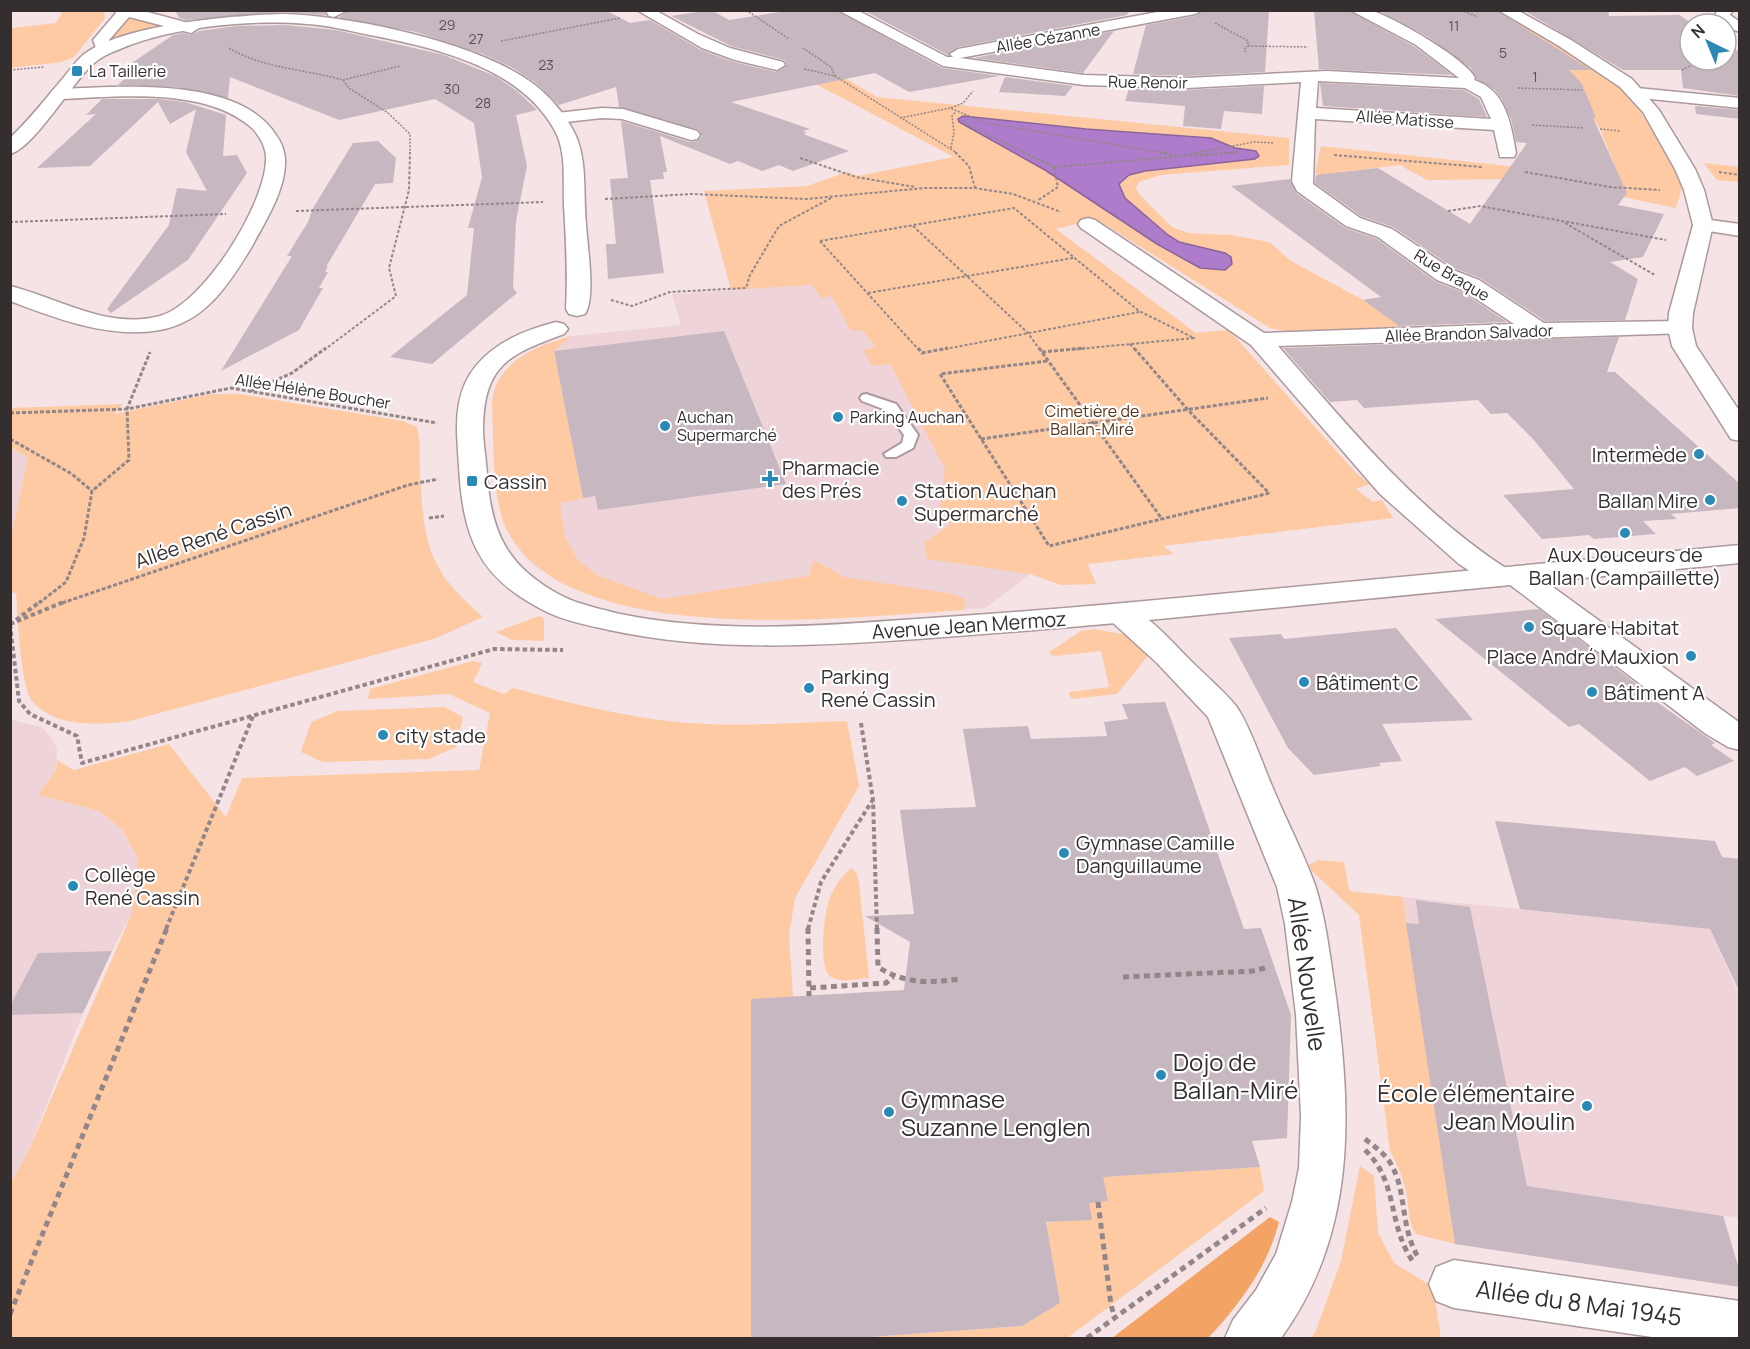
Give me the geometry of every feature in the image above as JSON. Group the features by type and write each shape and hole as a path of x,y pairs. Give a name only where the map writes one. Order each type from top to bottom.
{"street":[{"path":"644,10 720,52 738,58 777,65"},
{"path":"1357,10 1422,42 1465,73 1472,83 1489,95 1502,125 1507,153"},
{"path":"1505,10 1584,54 1626,82 1650,110 1685,169 1694,190 1703,225 1684,298 1680,328 1684,346 1693,363 1740,433"},
{"path":"1726,10 1722,15 1724,20 1740,28"},
{"path":"104,50 100,40 122,11 191,28"},
{"path":"10,149 84,63 104,50 150,35 306,13 325,17 335,11 336,17 350,26"},
{"name":"Rue Renoir","path":"849,11 936,58 965,65 1117,82 1188,83 1310,77 1472,83"},
{"name":"Allée Cézanne","path":"936,58 1194,11"},
{"path":"306,13 440,47 494,68 534,93 557,118 570,145 574,201 579,284 570,313"},
{"name":"Rue Braque","path":"1310,77 1302,181 1310,193 1353,222 1385,233 1445,274 1471,285 1540,331"},
{"path":"10,293 98,323 117,325 161,322 178,316 201,301 218,282 240,248 268,193 276,159 268,136 255,121 239,112 198,98 168,93 59,94"},
{"path":"1637,93 1740,103"},
{"name":"Allée Matisse","path":"1308,112 1502,125"},
{"path":"557,118 602,113 623,114 691,135"},
{"path":"1088,224 1252,334 1390,488 1470,558 1508,576 1718,726 1740,739"},
{"path":"1703,225 1740,230"},
{"name":"Avenue Jean Mermoz","path":"570,313 506,350 483,370 474,387 470,429 474,492 481,532 488,549 516,580 546,600 625,626 670,632 756,635 849,634 1122,614 1740,554"},
{"name":"Allée Brandon Salvador","path":"1252,334 1680,328"},
{"name":"Allée Nouvelle","path":"1122,614 1168,656 1223,713 1296,887 1305,924 1317,1015 1324,1128 1322,1168 1316,1202 1298,1262 1274,1307 1251,1338"},
{"name":"Allée du 8 Mai 1945","path":"1438,1272 1740,1326"}],"lane":[{"path":"866,398 891,407 911,435 908,445 891,454"}],"path":[{"path":"1194,11 1248,41 1249,44 1244,51 1287,78"},
{"path":"238,21 215,33 221,43 246,58 343,80 349,87 388,113 410,134 411,153 409,190 390,268 396,296 292,373 251,390"},
{"path":"777,65 835,76 951,148 965,159 975,188"},
{"path":"1472,83 1586,90"},
{"path":"951,148 954,132 952,116 956,111"},
{"path":"964,120 966,124 1054,167 1238,152"},
{"path":"1502,125 1585,128"},
{"path":"1600,129 1621,131"},
{"path":"800,158 862,180 925,188"},
{"path":"1036,201 1058,188 1054,167"},
{"path":"574,201 692,194 832,198 925,188 975,188 996,190 1036,201 1088,224"},
{"path":"570,313 596,298 632,306 670,292 747,288 755,267 779,226 832,198"},
{"path":"1448,211 1480,206 1672,241"},
{"path":"1042,352 1194,338 1140,311 1014,208 820,241 922,353 1140,311"},
{"path":"1562,221 1655,275"},
{"path":"912,225 1028,333 1162,519"},
{"path":"868,293 1074,258"},
{"path":"161,322 127,409 129,460 92,492 84,538 66,582 10,624 19,701 30,714 77,736 82,763 494,649 563,650"},
{"path":"1047,361 940,374 1049,546 1270,493 1188,410 1130,344"},
{"name":"Allée Hélène Boucher","path":"10,413 127,409 231,388 470,429"},
{"path":"981,439 1278,396"},
{"path":"10,440 72,474 92,492"},
{"name":"Allée René Cassin","path":"10,624 55,605 408,485 427,481"},
{"path":"10,1314 253,716"},
{"path":"861,723 873,800 878,967 893,977 913,984 959,979"},
{"path":"809,996 808,927 821,882 873,800"},
{"path":"1123,977 1253,971 1274,966"},
{"path":"810,988 886,983 893,977"},
{"path":"1324,1128 1375,1157 1386,1174 1399,1241 1405,1253 1424,1272 1438,1272"},
{"path":"1364,1138 1385,1155 1391,1166 1397,1181 1406,1237 1438,1272"},
{"path":"1087,1338 1275,1202 1294,1193 1316,1202"},
{"path":"1098,1202 1114,1318"}],"shaded area":[{"path":"963,116 1086,129 1211,138 1235,148 1256,151 1259,156 1255,159 1145,171 1129,175 1119,184 1125,198 1168,235 1179,242 1225,253 1231,257 1232,264 1225,270 1200,268 1157,244 1045,170 959,122 958,119"},
{"path":"833,283 895,351 1030,574 986,608 842,618 735,619 667,614 608,601 561,583 533,565 523,554 507,530 499,505 492,402 499,379 513,363 524,354 572,336 681,325 672,294"},
{"path":"11,448 28,457 11,536"},
{"name":"Collège René Cassin","path":"11,720 42,727 57,749 56,770 39,795 99,811 122,829 138,859 132,913 112,951 38,953 11,1006"},
{"name":"École élémentaire Jean Moulin","path":"1403,897 1710,929 1739,995 1739,1218 1724,1216 1739,1272 1739,1287 1455,1244"},
{"path":"83,1013 27,1154 11,1182 11,1015"},
{"path":"1270,1217 1279,1222 1260,1270 1231,1312 1208,1338 1112,1338"}],"green space":[{"path":"1490,10 1531,29 1614,79 1640,111 1675,169 1682,187 1676,208 1536,179 1427,180 1400,165 1342,172 1329,181 1315,173 1321,146 1518,167 1622,184 1600,129 1577,92"},
{"path":"63,11 104,11 105,18 74,57 62,62 11,68 11,28 56,23"},
{"path":"128,17 131,17 168,27 112,38"},
{"name":"Cimetière de Ballan-Miré","path":"793,72 840,75 877,97 1289,138 1289,165 1161,175 1139,182 1136,187 1139,194 1172,227 1188,233 1230,235 1269,242 1291,261 1363,300 1404,329 1293,333 1270,328 1096,219 1056,229 1196,333 1229,330 1355,472 1370,484 1356,489 1373,502 1382,500 1393,518 1163,546 1174,554 1088,564 1096,584 1061,585 1030,574 927,559 924,543 951,524 940,506 945,469 890,364 872,366 863,350 876,347 862,330 851,331 832,296 821,298 812,285 731,290 704,191 807,186 847,172 858,176 954,157"},
{"path":"1704,163 1739,167 1739,182 1717,180"},
{"path":"572,336 554,351 583,498 560,503 565,537 578,560 597,575 662,599 809,576 814,560 844,577 952,594 965,599 964,610 853,618 786,620 717,618 651,611 590,595 542,570 508,532 503,519 494,469 492,402 502,375 511,365 533,350"},
{"path":"212,394 239,394 403,421 417,427 424,519 432,554 450,584 483,617 434,639 130,721 92,724 54,716 33,702 29,694 22,667 16,593 11,592 11,536 28,457 11,448 11,408 123,404 114,414"},
{"path":"539,616 544,618 544,641 512,640 496,632"},
{"path":"1093,629 1129,635 1151,652 1117,694 1071,699 1069,692 1109,687 1101,651 1056,656 1049,652 1081,631"},
{"path":"473,661 482,663 473,682 504,694 513,688 591,708 630,715 691,723 736,725 847,721 859,786 795,898 789,935 793,997 751,1000 751,1338 11,1338 11,1182 27,1154 132,913 138,859 122,829 99,811 38,795 56,770 57,760 74,770 169,744 226,817 242,778 479,770 490,713 449,694 368,699 370,689"},
{"name":"city stade","path":"444,707 463,717 456,747 429,759 323,762 301,752 311,722 338,711"},
{"path":"1318,860 1344,862 1349,891 1403,897 1455,1244 1416,1234 1412,1225 1404,1185 1390,1151 1359,915 1311,870 1309,865"},
{"path":"851,868 857,874 859,883 869,978 840,980 831,977 824,964 824,931 826,911 832,893"},
{"path":"1360,1166 1374,1176 1378,1233 1394,1263 1433,1287 1441,1338 1310,1338 1315,1333 1341,1261"},
{"path":"1260,1167 1264,1191 1067,1338 857,1338 1022,1326 1060,1303 1046,1223 1060,1221 1089,1202 1102,1173 1115,1176"}],"building":[{"path":"175,10 325,10 326,15 284,12 186,20 179,18"},
{"path":"350,10 605,10 630,23 650,20 701,50 734,62 776,72 787,65 784,60 731,46 671,16 711,10 729,20 793,10 836,10 942,68 1000,76 909,92 875,73 731,102 810,129 803,131 807,133 803,134 849,151 793,171 779,165 762,171 738,161 730,164 660,136 667,172 663,172 664,179 650,180 664,273 608,279 606,244 616,244 610,179 628,178 621,121 690,142 697,141 702,136 699,130 619,107 616,87 559,105 536,83 513,68 483,54 416,32 339,17"},
{"path":"863,10 1130,10 1127,15 958,47 948,55"},
{"path":"1204,10 1269,10 1265,72 1187,76 1133,74 1146,25 1195,16"},
{"path":"1314,10 1348,10 1415,47 1452,75 1319,69"},
{"path":"1378,10 1496,10 1591,70 1569,70 1582,84 1596,118 1593,118 1627,193 1618,205 1664,214 1643,257 1610,262 1638,279 1625,320 1545,321 1480,278 1454,268 1393,227 1361,216 1315,183 1316,175 1378,168 1470,224 1527,143 1516,142 1511,119 1502,99 1495,90 1477,79 1471,68 1428,37"},
{"path":"1523,10 1608,10 1609,16 1678,15 1678,70 1623,70"},
{"path":"285,25 336,30 444,55 495,76 517,91 537,110 516,115 527,166 516,221 513,288 517,293 432,364 390,357 467,295 474,228 468,228 482,177 474,123 435,99 339,120 230,77 228,98 176,87 118,85 137,67 126,67 173,35 183,33 190,35 199,31 237,26"},
{"path":"1114,31 1083,73 974,58"},
{"path":"1738,51 1740,52 1740,96 1683,88 1681,72 1738,72"},
{"path":"1005,77 1073,86 1065,96 999,92"},
{"path":"1320,83 1464,90 1479,99 1487,117 1323,106"},
{"path":"1264,86 1262,114 1224,111 1221,129 1183,126 1185,106 1125,101 1129,89 1187,90"},
{"path":"102,99 159,99 185,102 226,115 223,156 237,155 247,173 188,260 111,313 107,309 169,225 177,188 207,191 186,152 196,109 170,124 158,102 90,166 37,168 96,114 86,115"},
{"path":"1695,106 1740,110 1740,119 1696,114"},
{"path":"378,141 396,158 393,183 375,184 326,267 328,266 325,272 328,272 319,288 323,288 299,330 221,371 292,256 287,256 353,143"},
{"path":"1290,179 1296,193 1345,228 1377,239 1436,282 1462,292 1507,322 1399,326 1363,300 1381,297 1231,186"},
{"name":"Auchan Supermarché","path":"724,331 786,484 598,510 595,496 583,498 554,351"},
{"path":"1619,337 1607,372 1615,372 1740,484 1740,508 1671,514 1677,519 1643,521 1656,534 1594,539 1589,535 1542,539 1503,495 1574,489 1533,439 1507,413 1491,414 1478,400 1364,408 1357,400 1330,402 1283,348"},
{"name":"Bâtiment A","path":"1539,609 1656,699 1654,700 1715,743 1711,745 1734,761 1697,776 1685,767 1650,781 1579,724 1569,727 1435,619"},
{"name":"Bâtiment C","path":"1396,628 1473,720 1382,724 1402,761 1314,775 1288,748 1229,638 1281,634 1284,639"},
{"path":"1165,702 1244,929 1261,928 1291,1015 1287,1138 1252,1141 1260,1167 1103,1177 1108,1201 1089,1203 1092,1220 1046,1222 1060,1303 1022,1326 857,1338 751,1338 751,999 904,990 910,942 865,916 914,914 900,810 976,807 963,729 1028,726 1031,739 1107,736 1104,722 1128,719 1122,704"},
{"path":"1495,821 1715,841 1722,857 1740,859 1740,993 1710,929 1520,909"},
{"path":"1416,900 1470,907 1527,1186 1723,1216 1740,1272 1740,1287 1455,1244 1406,923 1419,924"},
{"path":"112,951 83,1013 10,1015 10,1006 38,953"}],"place":[{"name":"La Taillerie","path":"77,71"},
{"name":"Parking Auchan","path":"838,417"},
{"name":"Auchan Supermarché","path":"665,426"},
{"name":"Intermède","path":"1699,454"},
{"name":"Pharmacie des Prés","path":"770,479"},
{"name":"Cassin","path":"472,481"},
{"name":"Ballan Mire","path":"1710,500"},
{"name":"Station Auchan Supermarché","path":"902,501"},
{"name":"Aux Douceurs de Ballan (Campaillette)","path":"1625,533"},
{"name":"Square Habitat","path":"1529,627"},
{"name":"Place André Mauxion","path":"1691,656"},
{"name":"Bâtiment C","path":"1304,682"},
{"name":"Parking René Cassin","path":"809,688"},
{"name":"Bâtiment A","path":"1592,692"},
{"name":"city stade","path":"383,735"},
{"name":"Gymnase Camille Danguillaume","path":"1064,853"},
{"name":"Collège René Cassin","path":"73,886"},
{"name":"Dojo de Ballan-Miré","path":"1161,1075"},
{"name":"École élémentaire Jean Moulin","path":"1587,1106"},
{"name":"Gymnase Suzanne Lenglen","path":"889,1112"}]}
